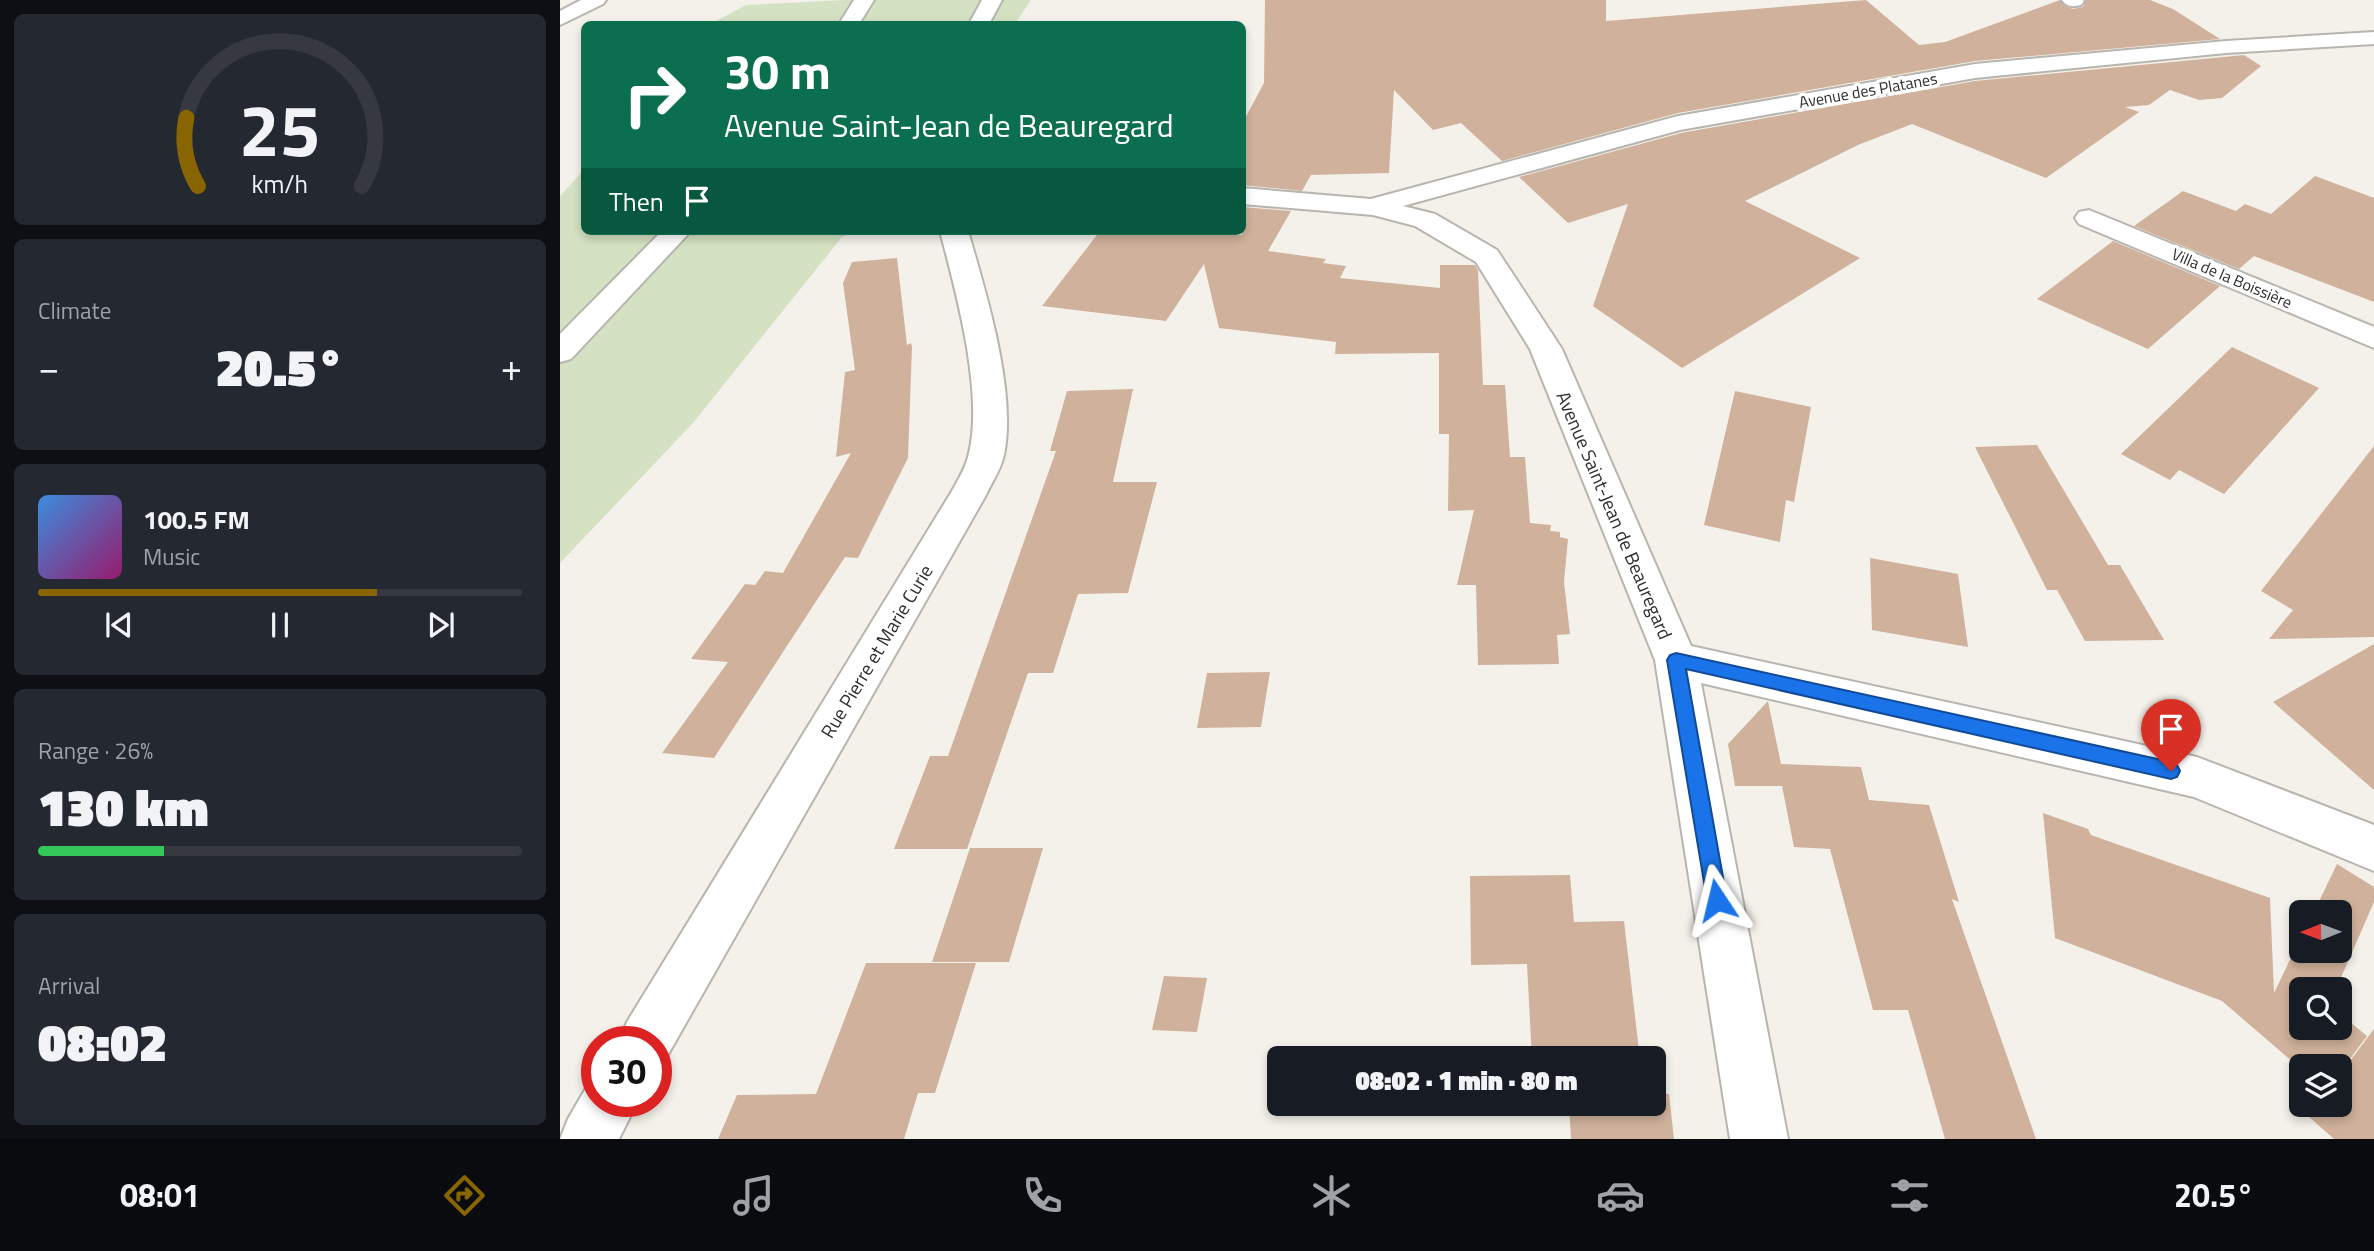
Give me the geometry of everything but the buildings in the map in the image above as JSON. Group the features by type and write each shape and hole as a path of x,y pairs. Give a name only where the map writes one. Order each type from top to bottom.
{"street":[{"path":"560,19 596,0"},
{"path":"851,21 864,0"},
{"path":"981,21 992,0"},
{"name":"Avenue des Platanes","path":"1373,207 1678,123 1975,71 2240,46 2374,38"},
{"name":"Avenue Saint-Jean de Beauregard","path":"1246,196 1373,207 1425,220 1487,256 1546,349 1676,660 2197,777 2374,848"},
{"name":"Villa de la Boissière","path":"2089,218 2374,338"},
{"path":"560,352 673,235"},
{"name":"Rue Pierre et Marie Curie","path":"655,1026 968,495 986,455 990,407 967,274 955,235"},
{"path":"1676,660 1759,1139"},
{"path":"588,1139 601,1117"}],"green space":[{"path":"845,0 1031,0 1017,21 717,21 746,5"},
{"path":"581,173 581,235 846,235 693,423 560,563 560,196"}],"route":[{"path":"1717,900 1676,660 2171,771"}]}
